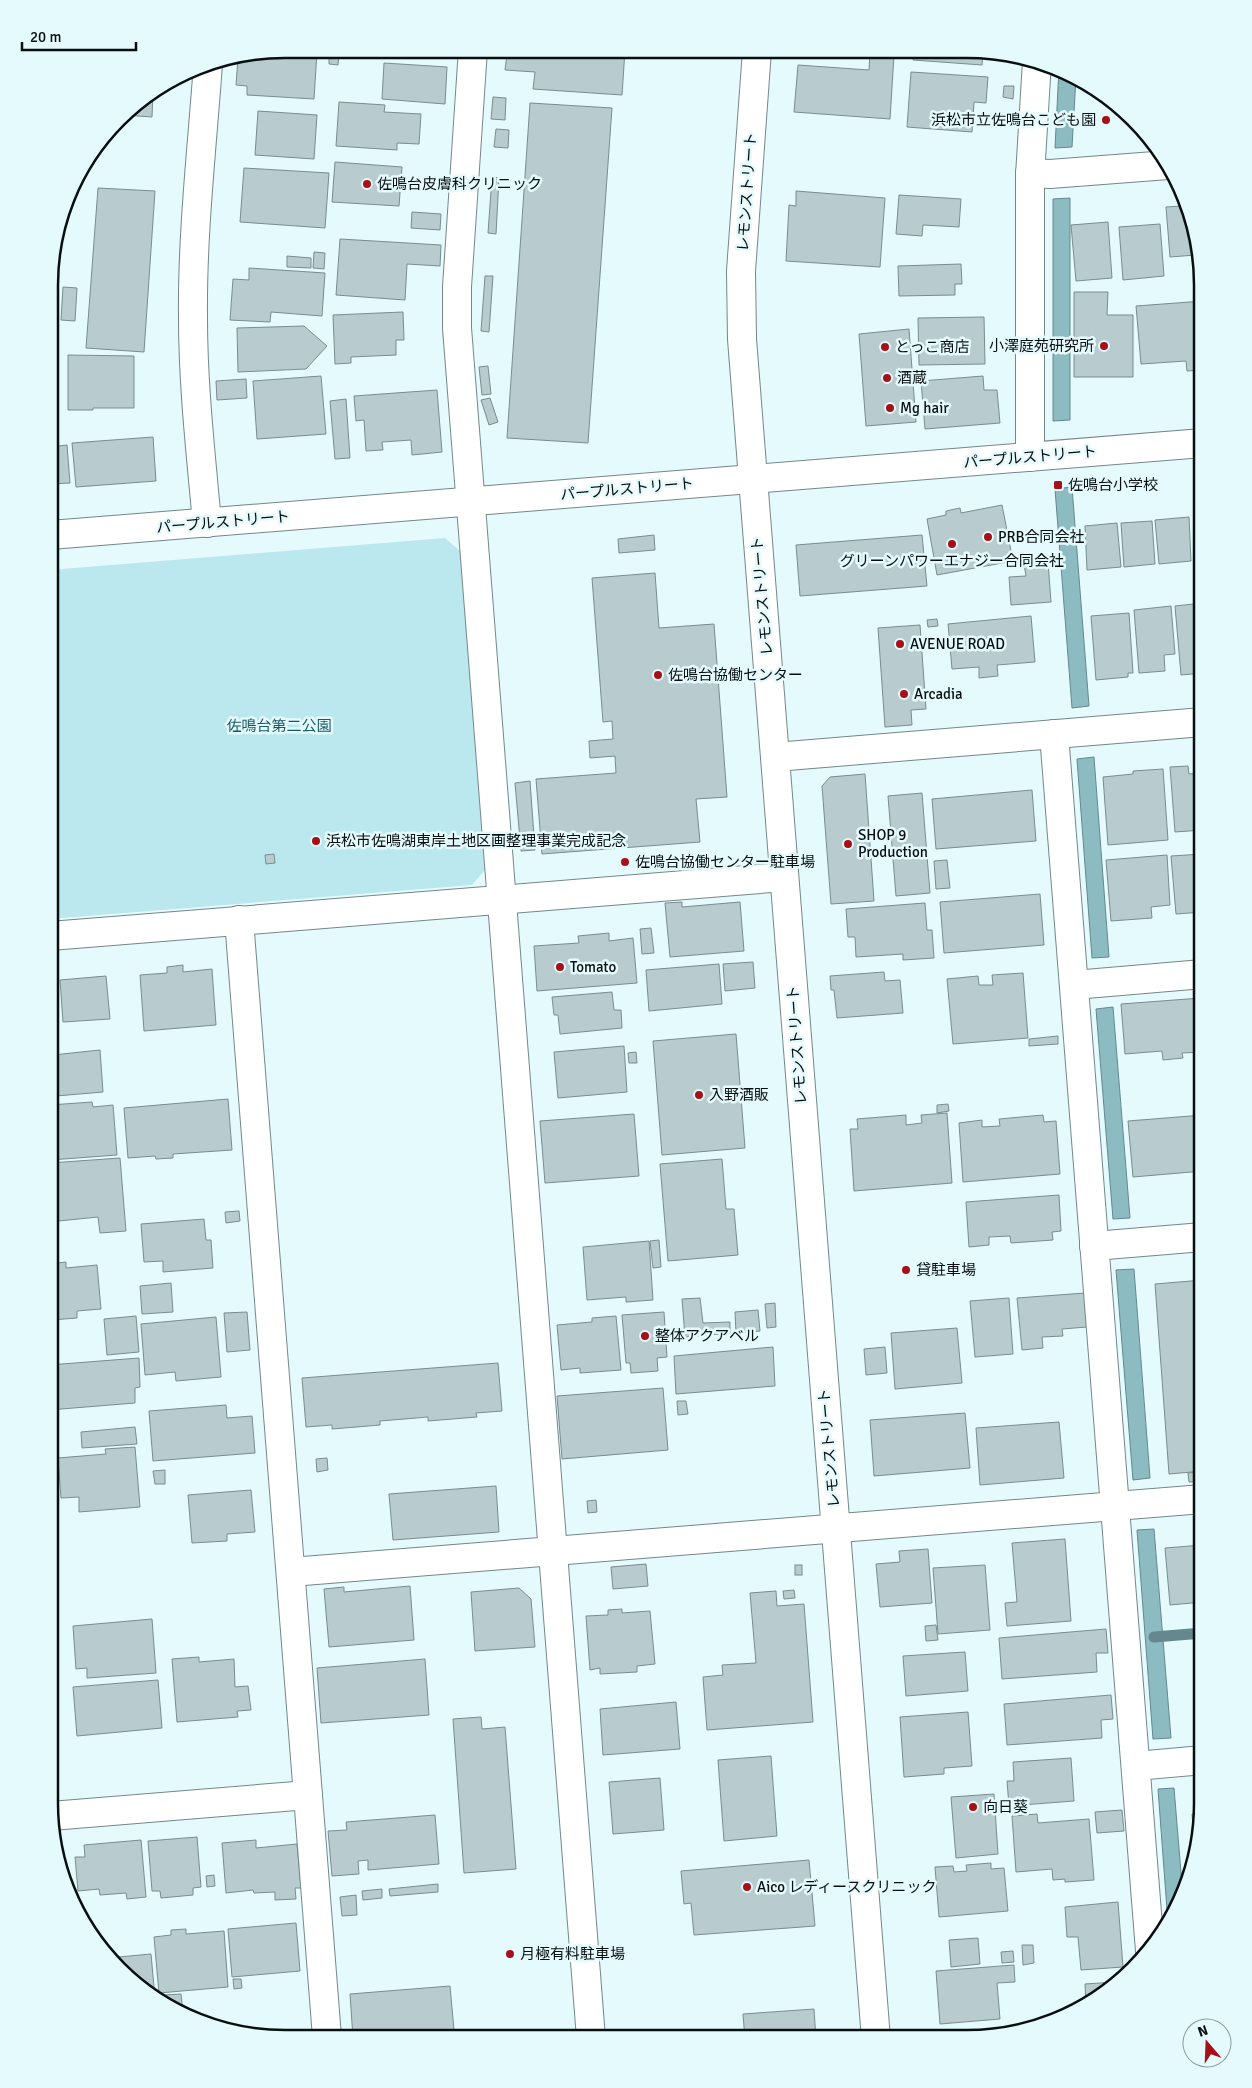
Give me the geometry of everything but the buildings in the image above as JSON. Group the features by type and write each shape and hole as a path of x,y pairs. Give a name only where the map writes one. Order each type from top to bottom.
{"street":[{"path":"472,58 456,307 590,2030"},
{"name":"レモンストリート","path":"756,58 741,297 753,479 875,2030"},
{"path":"1030,457 1030,173 1037,69"},
{"path":"207,72 194,274 193,318 194,363 207,523"},
{"path":"1030,173 1050,174 1160,166"},
{"name":"パープルストリート","path":"58,535 1195,445"},
{"path":"775,757 1195,723"},
{"path":"1054,734 1149,1940"},
{"path":"58,935 784,877"},
{"path":"239,920 326,2030"},
{"path":"1074,985 1195,975"},
{"path":"1094,1246 1195,1238"},
{"path":"291,1572 1195,1501"},
{"path":"1136,1766 1195,1761"},
{"path":"58,1815 308,1795"}],"green space":[{"name":"佐鳴台第二公園","path":"445,538 460,551 485,870 472,885 58,918 58,569"}],"shaded area":[{"path":"1059,77 1076,85 1072,147 1055,148"},
{"path":"1070,198 1070,420 1053,421 1053,199"},
{"path":"1072,487 1089,706 1072,708 1055,489"},
{"path":"1094,757 1109,957 1092,958 1077,759"},
{"path":"1113,1007 1130,1218 1113,1219 1096,1009"},
{"path":"1134,1269 1150,1478 1133,1480 1116,1270"},
{"path":"1154,1529 1171,1738 1153,1739 1137,1530"},
{"path":"1174,1788 1181,1878 1167,1911 1158,1789"}],"waterway":[{"path":"1154,1637 1195,1634"}],"place":[{"name":"浜松市立佐鳴台こども園","path":"1106,120"},
{"name":"佐鳴台皮膚科クリニック","path":"367,184"},
{"name":"小澤庭苑研究所","path":"1104,346"},
{"name":"とっこ商店","path":"885,347"},
{"name":"酒蔵","path":"887,378"},
{"name":"Mg hair","path":"890,408"},
{"name":"佐鳴台小学校","path":"1058,485"},
{"name":"PRB合同会社","path":"988,537"},
{"name":"グリーンパワーエナジー合同会社","path":"952,544"},
{"name":"AVENUE ROAD","path":"900,644"},
{"name":"佐鳴台協働センター","path":"658,675"},
{"name":"Arcadia","path":"904,694"},
{"name":"浜松市佐鳴湖東岸土地区画整理事業完成記念","path":"316,841"},
{"name":"SHOP 9 Production","path":"848,844"},
{"name":"佐鳴台協働センター駐車場","path":"625,862"},
{"name":"Tomato","path":"560,967"},
{"name":"入野酒販","path":"699,1095"},
{"name":"貸駐車場","path":"906,1270"},
{"name":"整体アクアベル","path":"645,1336"},
{"name":"向日葵","path":"973,1807"},
{"name":"Aico レディースクリニック","path":"747,1887"},
{"name":"月極有料駐車場","path":"510,1954"}]}
